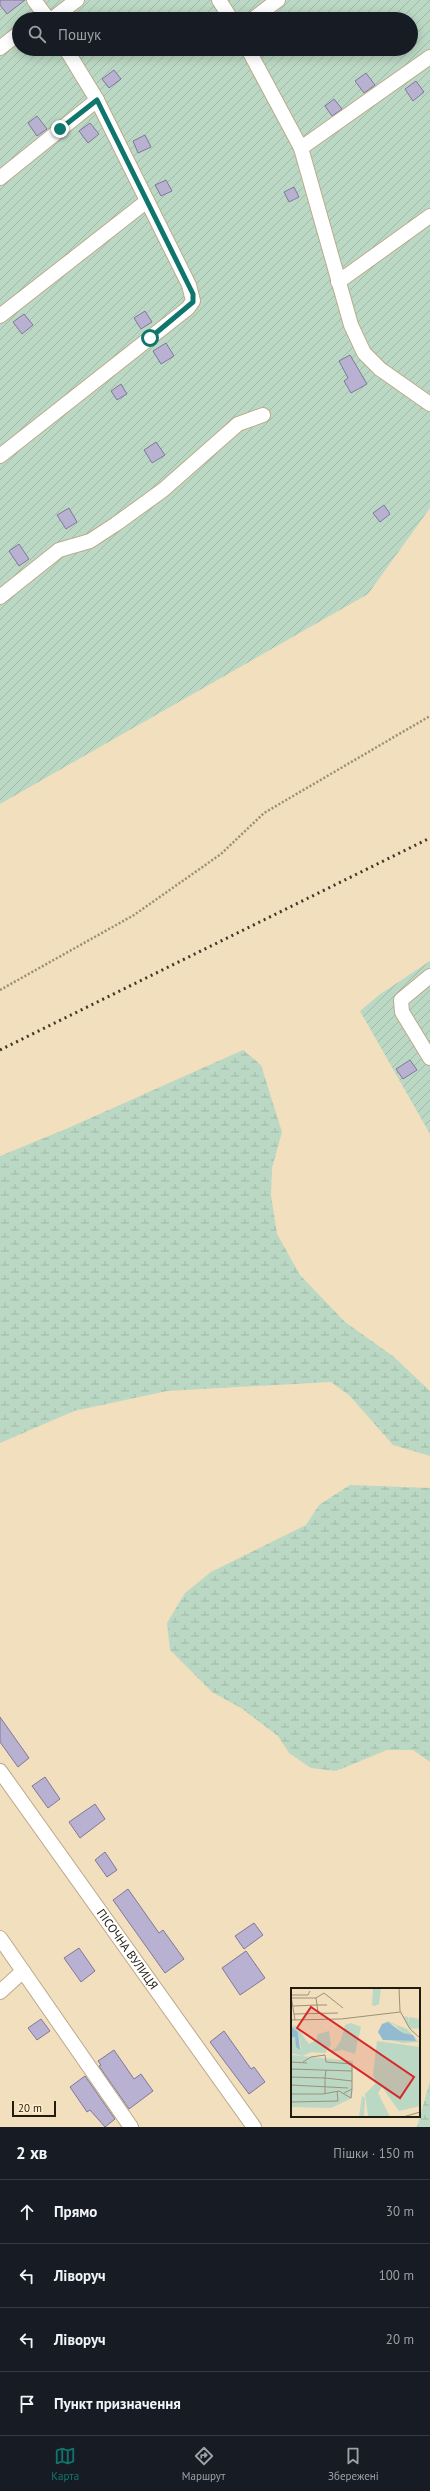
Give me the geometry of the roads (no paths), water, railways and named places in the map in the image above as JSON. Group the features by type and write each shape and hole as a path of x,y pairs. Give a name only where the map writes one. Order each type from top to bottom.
{"street":[{"path":"34,0 41,12"},
{"path":"56,12 77,0"},
{"path":"219,0 227,12"},
{"path":"262,12 278,0"},
{"path":"0,48 12,39"},
{"path":"0,456 188,308 193,302 189,285 97,100 70,56"},
{"path":"252,56 302,148 350,325 364,353 380,369 430,404"},
{"path":"302,148 430,58"},
{"path":"0,178 97,100"},
{"path":"0,316 147,201"},
{"path":"338,282 430,216"},
{"path":"0,597 59,550 90,541 163,490 238,424 262,415"},
{"path":"430,976 401,1000 402,1012 430,1058"},
{"name":"ПІСОЧНА ВУЛИЦЯ","path":"0,1771 254,2127"},
{"path":"0,1938 131,2127"},
{"path":"0,1992 23,1971"}],"railway":[{"path":"0,1050 430,838"}]}
